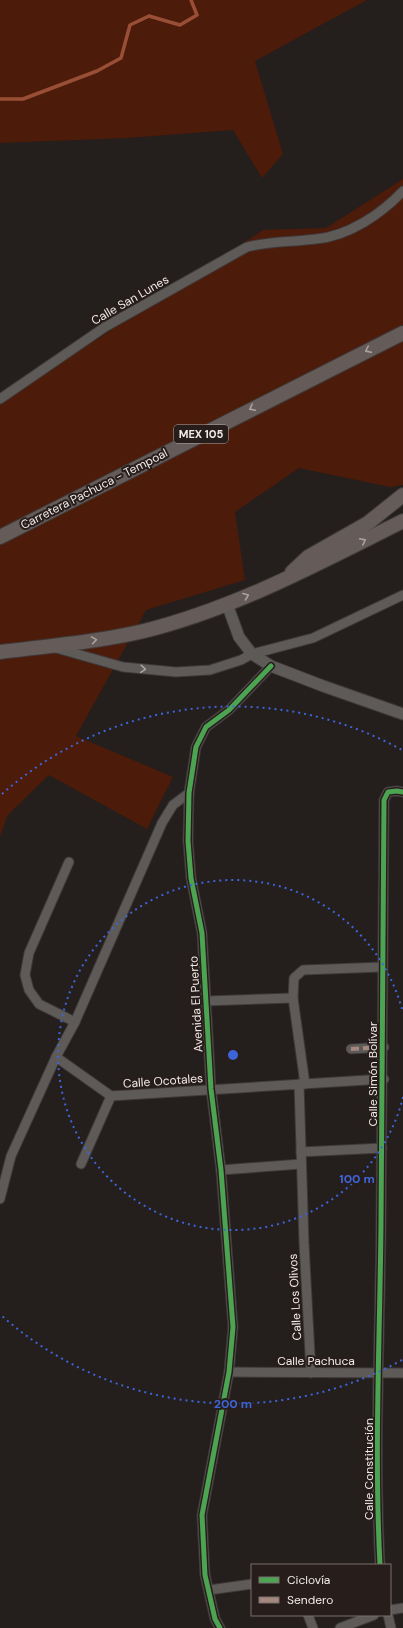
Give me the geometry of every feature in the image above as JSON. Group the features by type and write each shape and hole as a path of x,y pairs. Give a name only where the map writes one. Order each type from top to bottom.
{"main road":[{"name":"Carretera Pachuca - Tempoal","path":"0,537 403,333"},
{"path":"282,582 308,557 368,523 403,495"},
{"path":"0,652 51,646 144,631 227,604 282,582 403,521"}],"street":[{"name":"Calle San Lunes","path":"0,399 105,327 240,251 264,242 318,239 343,233 394,200 403,191"},
{"path":"51,646 123,667 176,672 210,670 242,660 252,654 312,638 403,595"},
{"path":"227,604 239,637 252,654 271,666 403,714"},
{"name":"Avenida El Puerto","path":"220,1628 215,1619 205,1575 202,1515 229,1372 233,1327 221,1170 211,1089 202,933 191,878 188,842 189,793 196,747 206,727 229,710 271,666"},
{"name":"Calle Simón Bolívar","path":"378,1373 384,1079 382,966 384,800 388,792 403,792"},
{"path":"0,1199 10,1156 56,1057 75,1022 162,823 173,805 189,793"},
{"path":"69,862 29,953 25,975 29,990 39,1004 75,1022"},
{"path":"302,1084 293,998 294,978 303,970 382,966"},
{"path":"206,1001 293,998"},
{"path":"351,1049 384,1047"},
{"name":"Calle Ocotales","path":"56,1057 111,1096 384,1079"},
{"name":"Calle Los Olivos","path":"302,1084 301,1164 311,1373"},
{"path":"81,1164 111,1096"},
{"path":"301,1152 382,1148"},
{"path":"221,1170 301,1164"},
{"name":"Calle Pachuca","path":"229,1372 403,1373"},
{"name":"Calle Constitución","path":"378,1373 380,1564"},
{"path":"209,1590 251,1584"},
{"path":"391,1610 403,1608"},
{"path":"308,1616 313,1628"},
{"path":"340,1628 371,1616"},
{"path":"388,1616 391,1628"}],"shaded area":[{"path":"0,0 367,0 255,61 283,154 262,178 233,130 127,138 0,143"},
{"path":"403,179 403,485 390,487 299,468 235,512 245,580 146,610 76,736 173,777 147,829 49,775 8,815 0,836 0,403 263,230 326,228"}],"waterway":[{"path":"0,99 23,99 97,71 121,58 130,25 149,16 180,25 197,15 191,0"}],"marked path":[{"path":"351,1049 384,1047"}],"cycle path":[{"path":"220,1628 215,1619 205,1575 202,1515 229,1372 233,1327 221,1170 211,1089 202,933 191,878 188,841 189,793 196,747 206,727 229,710 271,666"},
{"path":"380,1564 377,1437 382,1170 384,800 388,792 403,792"}]}
